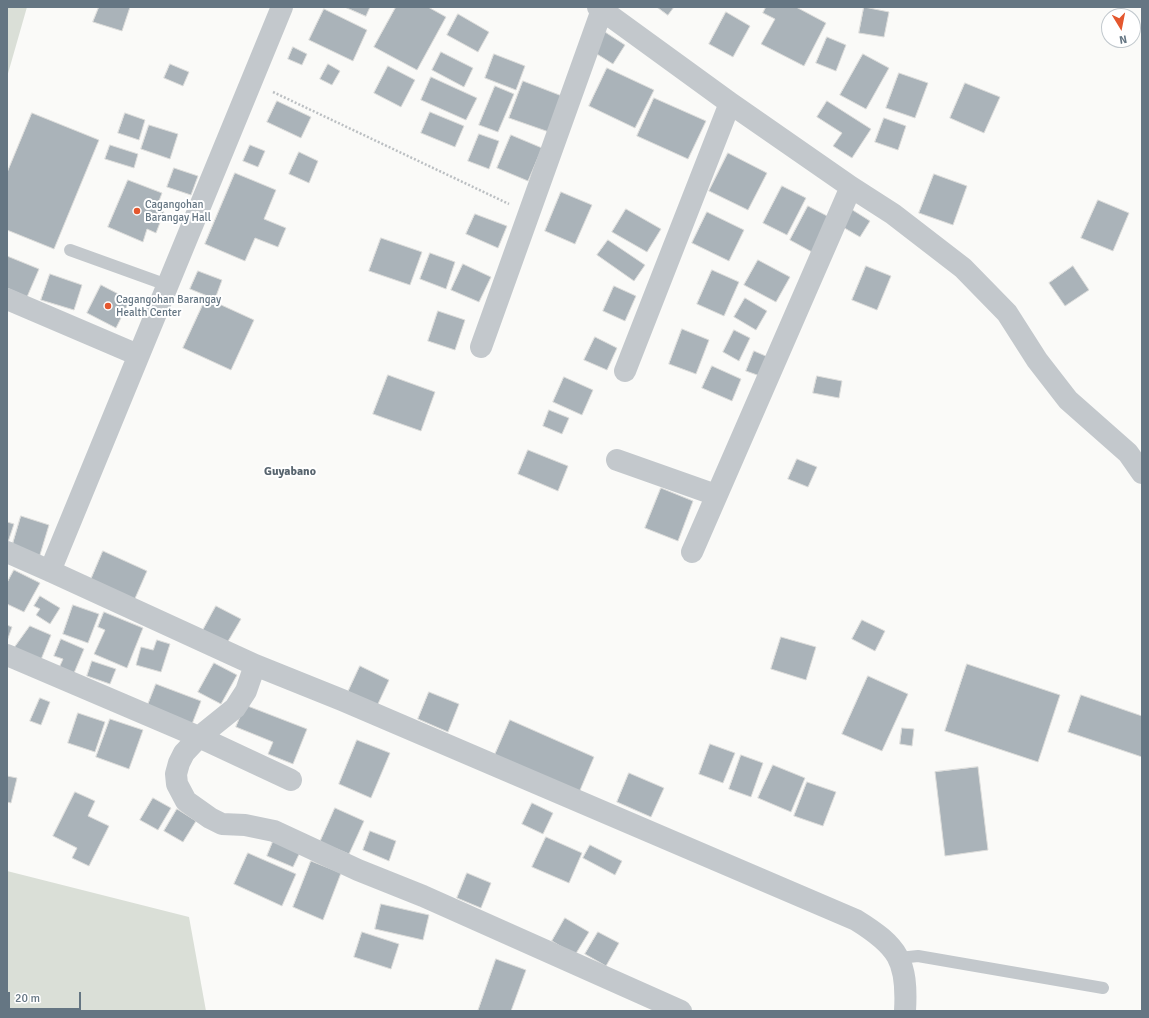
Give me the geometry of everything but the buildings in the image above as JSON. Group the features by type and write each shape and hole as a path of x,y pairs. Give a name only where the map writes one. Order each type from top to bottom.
{"street":[{"path":"50,571 282,7"},
{"path":"481,347 601,8 730,103 851,187 893,214 963,268 1007,313 1037,360 1068,400 1128,453 1142,473"},
{"path":"625,371 730,103"},
{"path":"692,552 851,187"},
{"path":"7,299 138,355"},
{"path":"617,460 716,495"},
{"path":"7,552 255,665 349,703 856,920 875,932 889,944 899,958 904,973 906,988 905,1011"},
{"path":"7,655 199,737 291,780"},
{"path":"255,665 246,691 235,708 199,737 184,754 179,763 176,774 177,784 186,801 210,818 222,824 245,825 274,831 358,870 422,896 680,1011"}],"lane":[{"path":"70,250 167,286"},
{"path":"899,958 918,956 1103,988"}],"path":[{"path":"251,81 529,214"}],"shaded area":[{"path":"7,7 27,7 7,77"},
{"path":"7,871 189,917 206,1011 7,1011"}],"place":[{"name":"Cagangohan Barangay Hall","path":"137,211"},
{"name":"Cagangohan Barangay Health Center","path":"108,306"}],"district":[{"name":"Guyabano","path":"290,472"}]}
